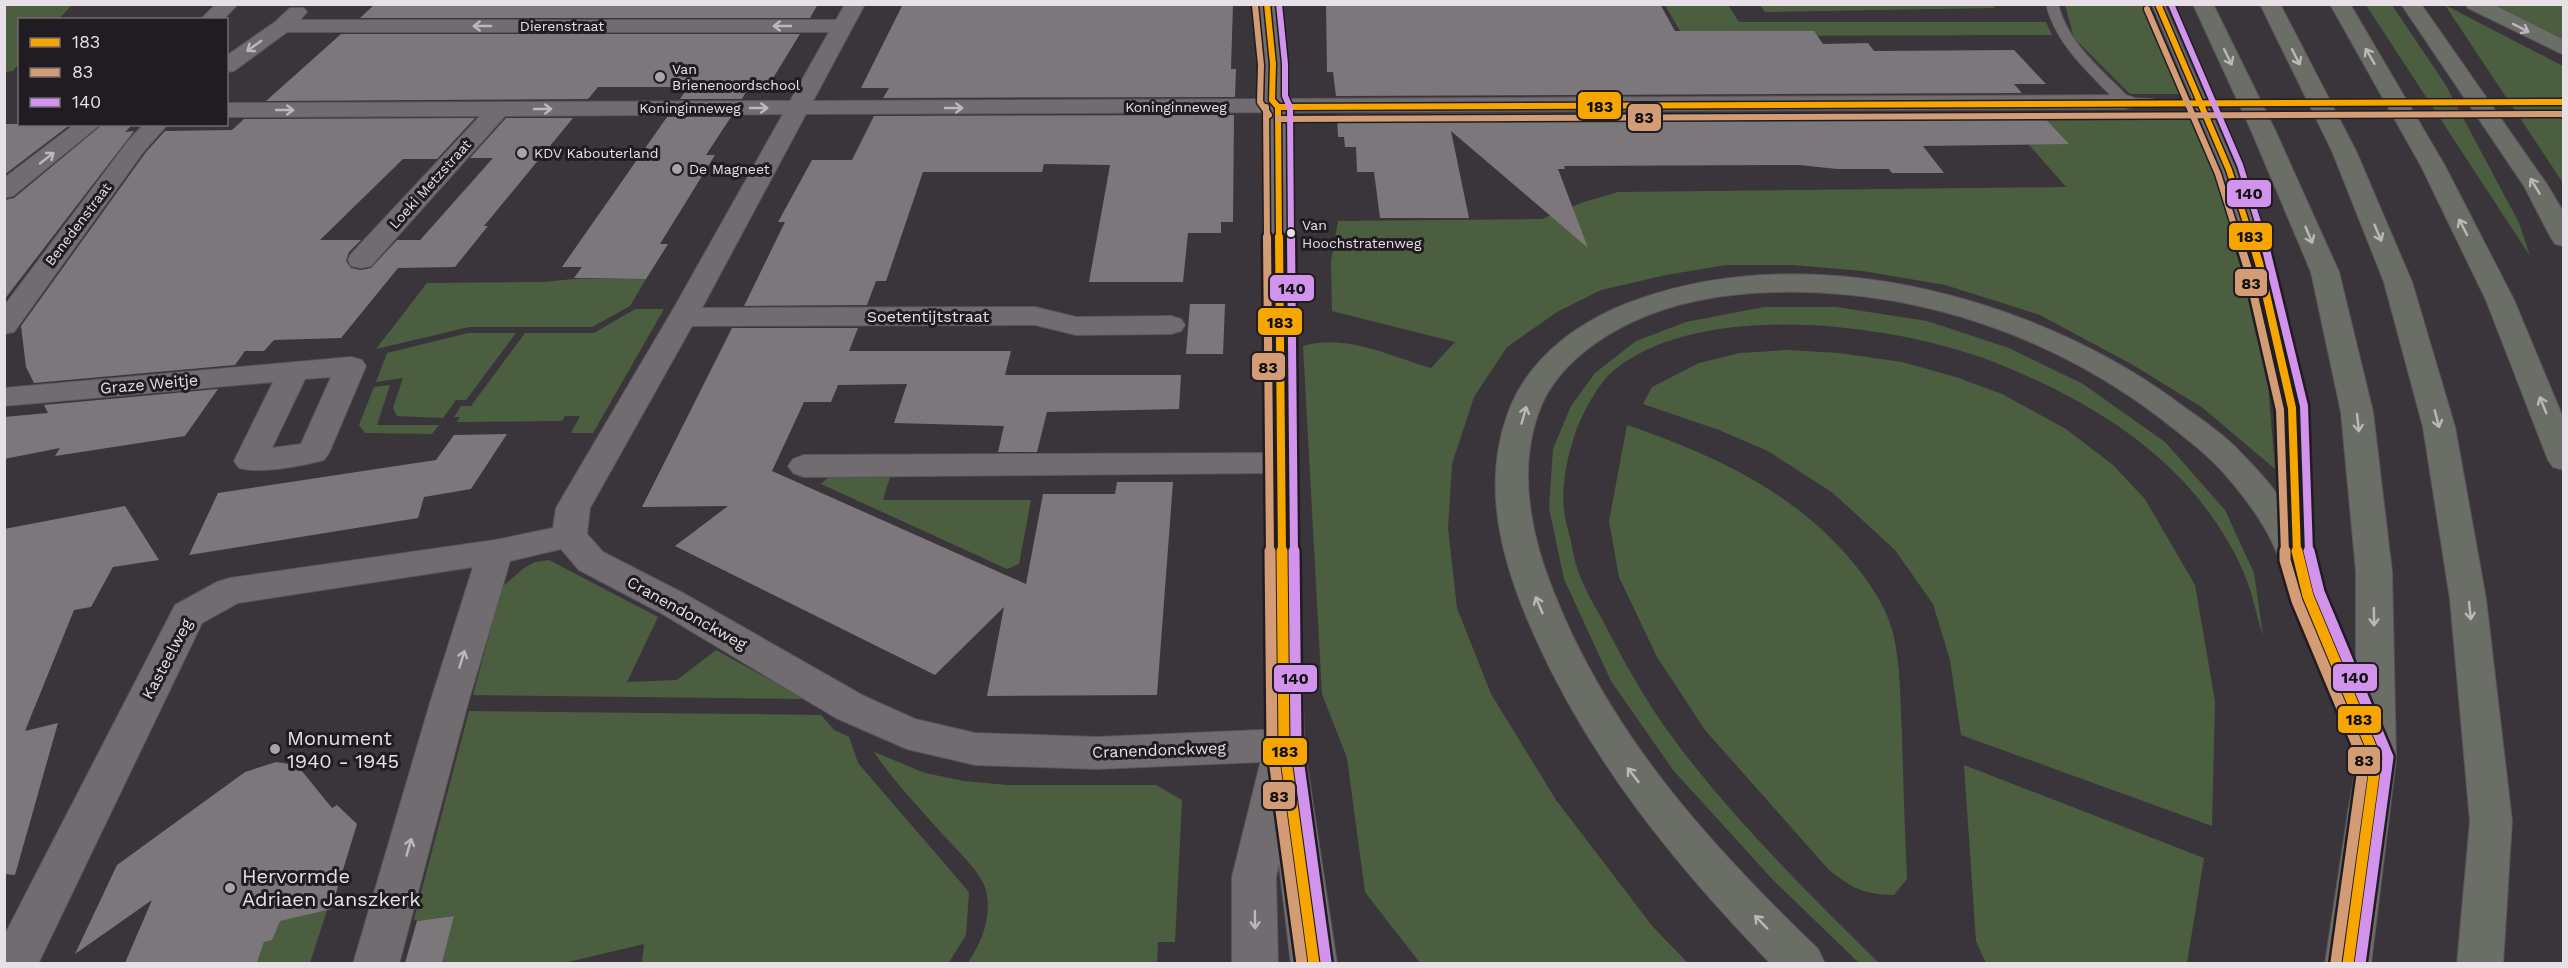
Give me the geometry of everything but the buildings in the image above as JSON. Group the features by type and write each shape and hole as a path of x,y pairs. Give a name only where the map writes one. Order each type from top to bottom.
{"highway":[{"path":"2203,4 2264,130 2325,272 2357,412 2374,572 2376,759 2348,963"},
{"path":"2270,4 2344,151 2398,282 2439,427 2468,599 2491,821 2480,963"},
{"path":"2340,4 2433,166 2500,300 2564,460"},
{"path":"2411,4 2536,186 2564,238"},
{"path":"2477,5 2564,49"},
{"path":"1802,963 1695,853 1628,768 1572,676 1536,599 1513,516 1514,450 1528,400 1552,365 1582,337 1617,316 1658,301 1716,287 1771,282 1840,284 1907,294 1974,311 2042,336 2112,369 2169,407 2230,460 2267,504 2297,558 2308,596 2376,759"}],"street":[{"path":"212,18 228,4"},
{"path":"228,65 282,26 305,4"},
{"path":"569,536 573,508 682,317 855,4"},
{"path":"1267,4 1275,81 1272,100 1278,107 1284,745 1314,963"},
{"name":"Dierenstraat","path":"282,26 841,26"},
{"name":"Koninginneweg","path":"228,110 2137,102"},
{"name":"Loeki Metzstraat","path":"361,260 499,109"},
{"path":"4,190 87,126"},
{"name":"Benedenstraat","path":"4,327 136,146 155,126"},
{"name":"Soetentijtstraat","path":"682,317 1035,316 1076,326 1172,325"},
{"name":"Graze Weitje","path":"4,397 293,372"},
{"path":"804,466 1280,463"},
{"name":"Kasteelweg","path":"12,957 188,614 230,591 495,552 569,536"},
{"name":"Cranendonckweg","path":"569,536 591,561 672,603 850,707 907,733 975,749 1097,753 1284,745"},
{"path":"376,963 449,703 495,552"},
{"path":"1255,963 1254,877 1284,745"}],"lane":[{"name":"Koninginneweg","path":"2052,4 2053,17 2073,46 2137,102"},
{"path":"2158,4 2229,170 2259,263 2292,408 2297,558"}],"green space":[{"path":"1991,4 1995,8 1765,12 1760,5"},
{"path":"4,5 72,5 60,18 18,18 18,65 13,71 5,72"},
{"path":"1665,5 1728,5 1739,22 2046,22 2052,35 1683,36"},
{"path":"2065,5 2148,5 2186,94 2130,94 2074,38"},
{"path":"2366,5 2392,5 2445,84 2519,223 2530,256"},
{"path":"2445,5 2563,66 2563,183"},
{"path":"2493,5 2563,5 2563,40"},
{"path":"2194,113 2250,265 2268,384 2275,469 2203,408 2133,365 2040,315 1945,285 1863,271 1793,265 1726,265 1666,275 1601,290 1557,312 1507,347 1474,397 1452,464 1448,528 1457,608 1491,694 1556,800 1653,927 1688,963 1420,963 1365,892 1347,758 1322,694 1303,346 1335,342 1351,344 1384,352 1431,368 1455,342 1332,311 1331,261 1338,221 1542,219 1581,203 1618,192 2066,187 2002,114"},
{"path":"573,279 646,279 630,306 592,327 469,327 376,349 427,283 544,282"},
{"path":"1764,307 1836,307 1927,321 2009,348 2083,384 2165,442 2225,510 2254,573 2263,636 2240,563 2206,508 2174,472 2135,439 2093,410 2024,375 1960,350 1911,338 1858,329 1803,325 1749,326 1697,333 1651,348 1607,377 1592,398 1577,428 1564,479 1565,519 1576,566 1585,588 1643,693 1688,758 1757,838 1879,963 1859,963 1774,881 1673,770 1611,681 1564,579 1549,508 1553,449 1571,406 1595,373 1636,341 1686,322"},
{"path":"635,309 664,309 593,433 571,433 580,416 565,416 562,421 457,422 460,417 454,417 461,406 471,406 525,333 594,333"},
{"path":"468,333 516,333 466,400 456,400 443,418 397,416 393,408 403,378 376,382 387,353"},
{"path":"1786,350 1839,353 1902,362 1956,377 2002,394 2066,429 2113,465 2145,499 2195,585 2215,701 2212,826 1961,735 1950,660 1933,604 1895,550 1833,493 1768,451 1719,430 1643,404 1652,387 1699,363 1740,353"},
{"path":"390,385 377,425 439,425 432,434 365,433 359,425 374,387"},
{"path":"1627,425 1724,464 1783,499 1836,543 1859,570 1879,600 1893,633 1898,658 1900,696 1907,879 1894,895 1866,892 1845,882 1829,870 1705,730 1657,657 1619,577 1609,521"},
{"path":"830,476 890,477 883,500 1031,500 1019,564 1007,569 821,484"},
{"path":"549,560 658,617 627,682 677,680 716,650 805,699 473,695 502,587 524,568 535,562"},
{"path":"469,711 821,715 834,730 849,737 858,763 969,892 966,935 948,964 642,963 644,944 564,963 442,963 454,916 417,921 414,919"},
{"path":"874,752 925,773 964,781 1007,785 1156,785 1182,800 1175,942 1158,942 1157,963 968,963 978,946 987,920 988,900 984,884 970,863 909,797"},
{"path":"1964,765 2204,858 2187,963 1986,963 1976,941"},
{"path":"328,907 310,963 257,964 264,942 272,940 274,916"}],"transit line":[{"name":"183","path":"1267,4 1273,64 1272,100 1278,107"},
{"name":"140","path":"1279,4 1285,64 1285,96 1290,107 1296,744 1326,962"},
{"name":"183","path":"2158,4 2229,170 2259,263 2292,408 2297,558 2308,596 2376,759 2348,964"},
{"name":"140","path":"2171,4 2240,165 2270,259 2304,406 2309,556 2319,592 2388,757 2360,964"},
{"name":"83","path":"1255,5 1261,65 1260,102 1269,115"},
{"name":"83","path":"2147,9 2218,174 2247,266 2280,410 2285,560 2297,601 2364,761 2336,962"},
{"name":"183","path":"1278,107 2564,102"},
{"name":"83","path":"1266,107 1272,745 1302,964"},
{"name":"183","path":"1278,107 1284,745 1314,964"},
{"name":"83","path":"1278,119 2564,114"}],"place":[{"name":"Van Brienenoordschool","path":"660,77"},
{"name":"KDV Kabouterland","path":"522,153"},
{"name":"De Magneet","path":"677,169"},
{"name":"Van Hoochstratenweg","path":"1291,233"},
{"name":"Monument 1940 - 1945","path":"275,749"},
{"name":"Hervormde Adriaen Janszkerk","path":"230,888"}]}
